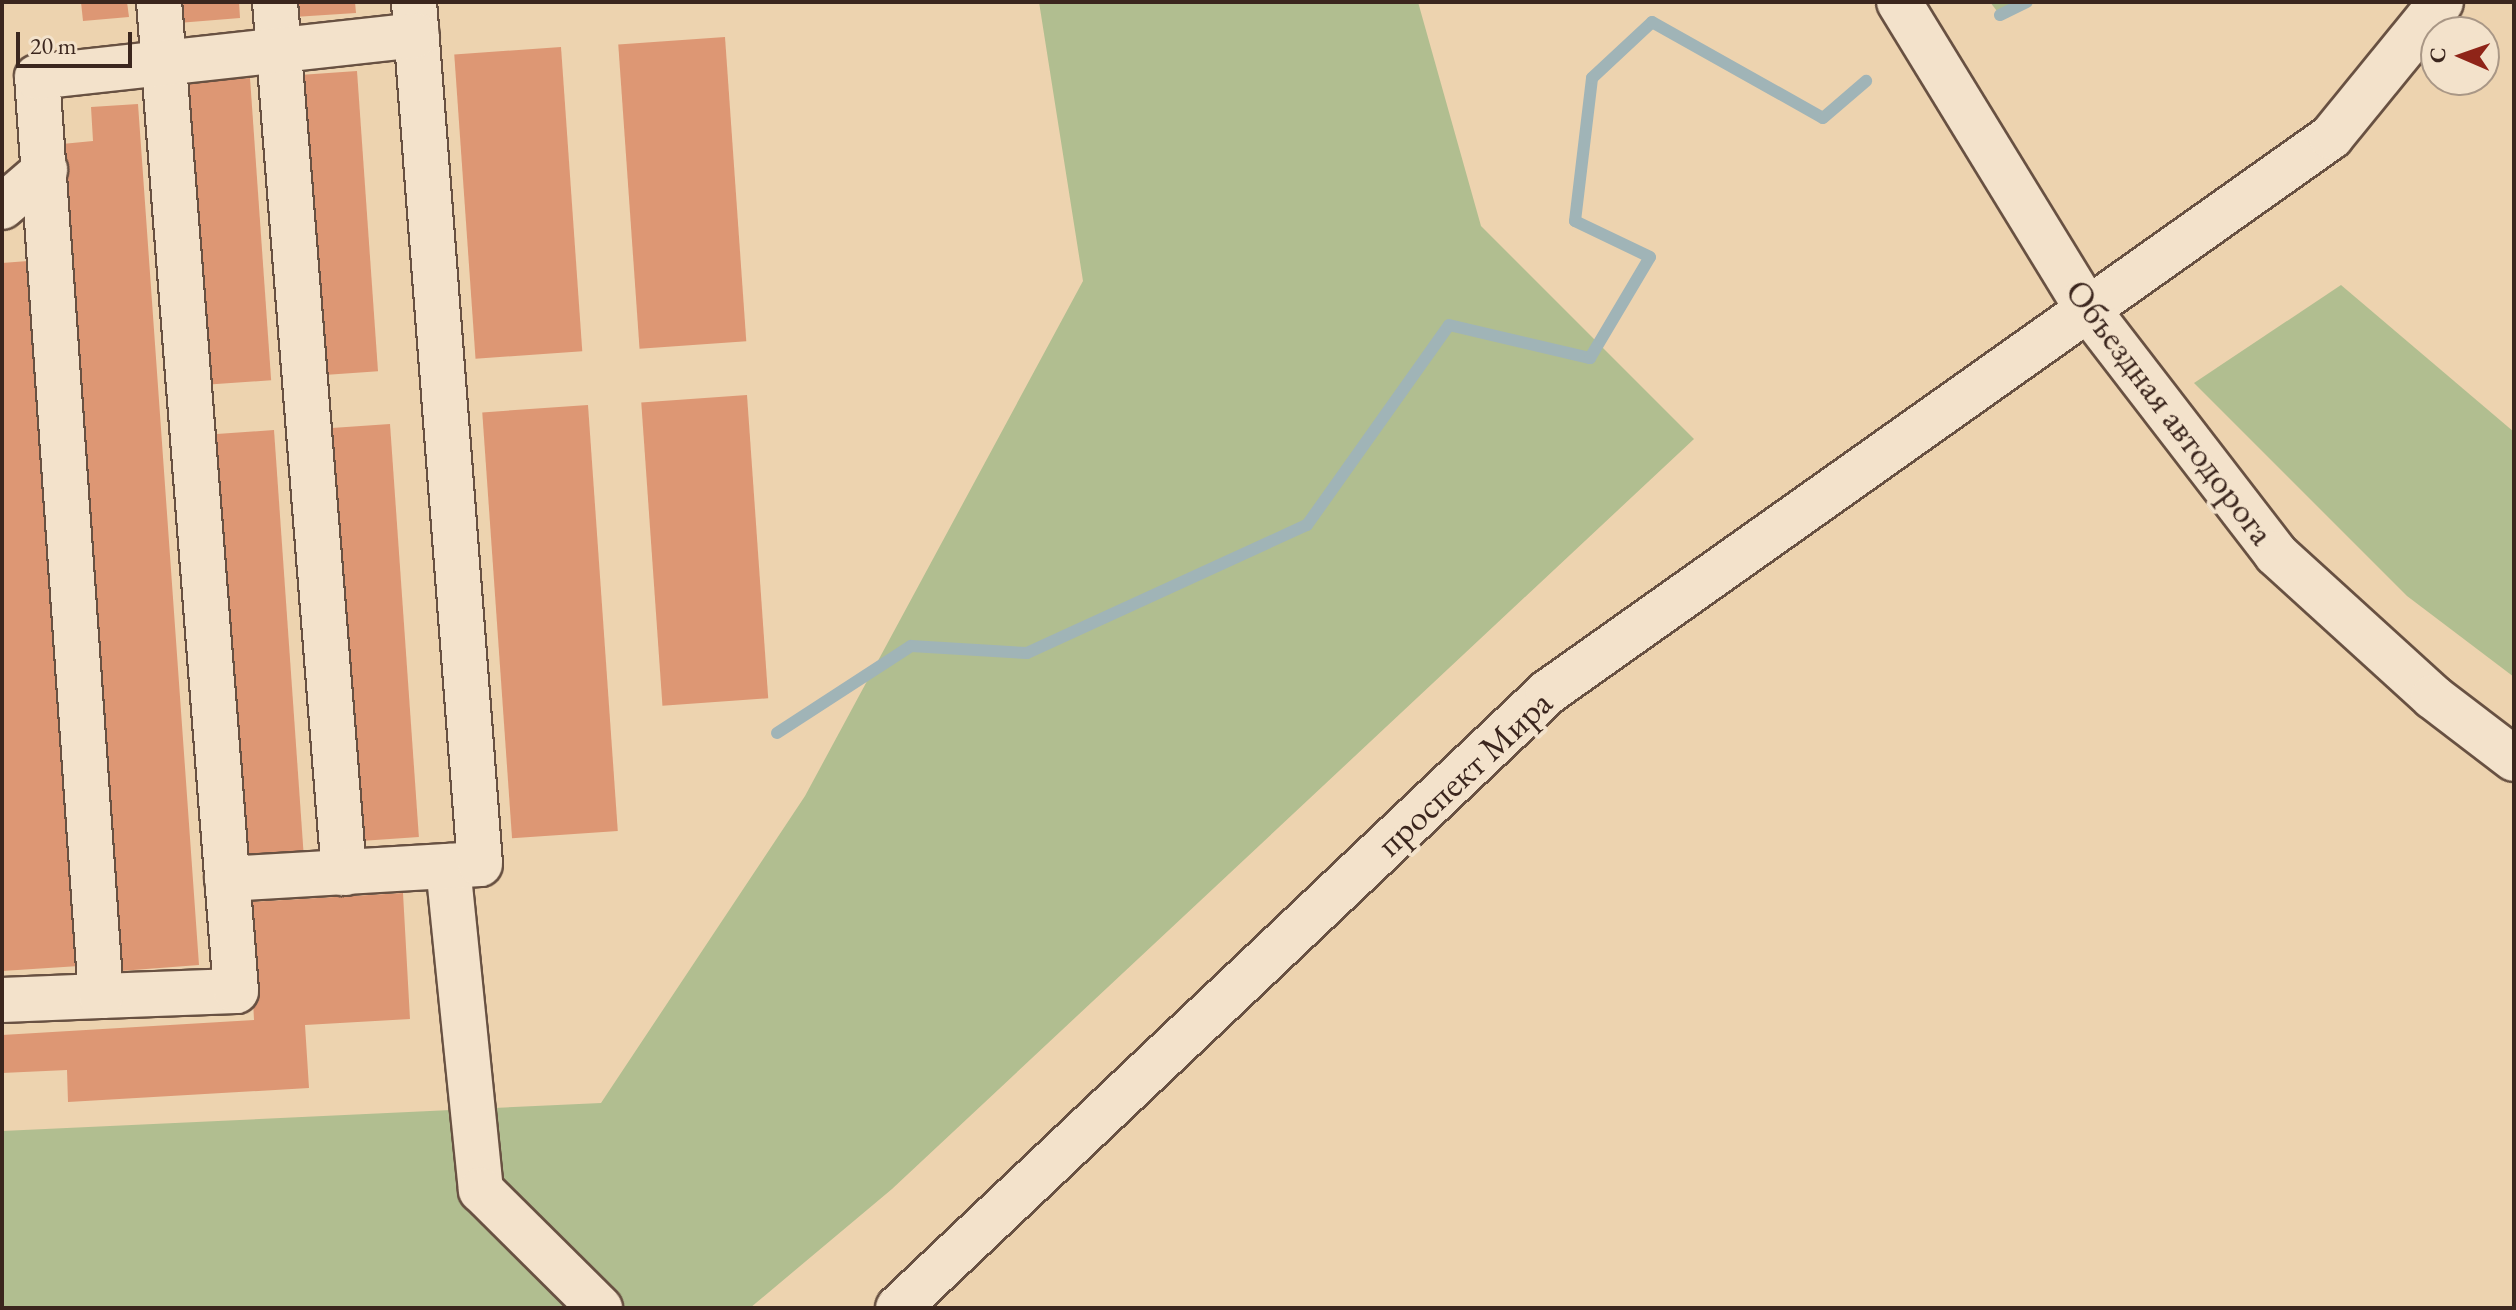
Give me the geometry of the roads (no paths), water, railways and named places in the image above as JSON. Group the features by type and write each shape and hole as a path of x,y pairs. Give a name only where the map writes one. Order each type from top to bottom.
{"street":[{"path":"2,1000 236,991 159,2"},
{"path":"275,2 344,873"},
{"name":"Объездная автодорога","path":"1899,2 2086,307 2276,554 2433,697 2514,759"},
{"name":"проспект Мира","path":"898,1308 1548,692 2086,307 2331,137 2441,2"},
{"path":"101,996 37,77 278,47 416,19 480,864 227,879"},
{"path":"2,207 45,170"},
{"path":"448,866 481,1190 600,1308"}],"waterway":[{"path":"2000,15 2027,2"},
{"path":"777,733 911,646 1027,653 1307,525 1449,325 1590,358 1650,257 1575,221 1592,78 1652,22 1823,118 1866,81"}]}
